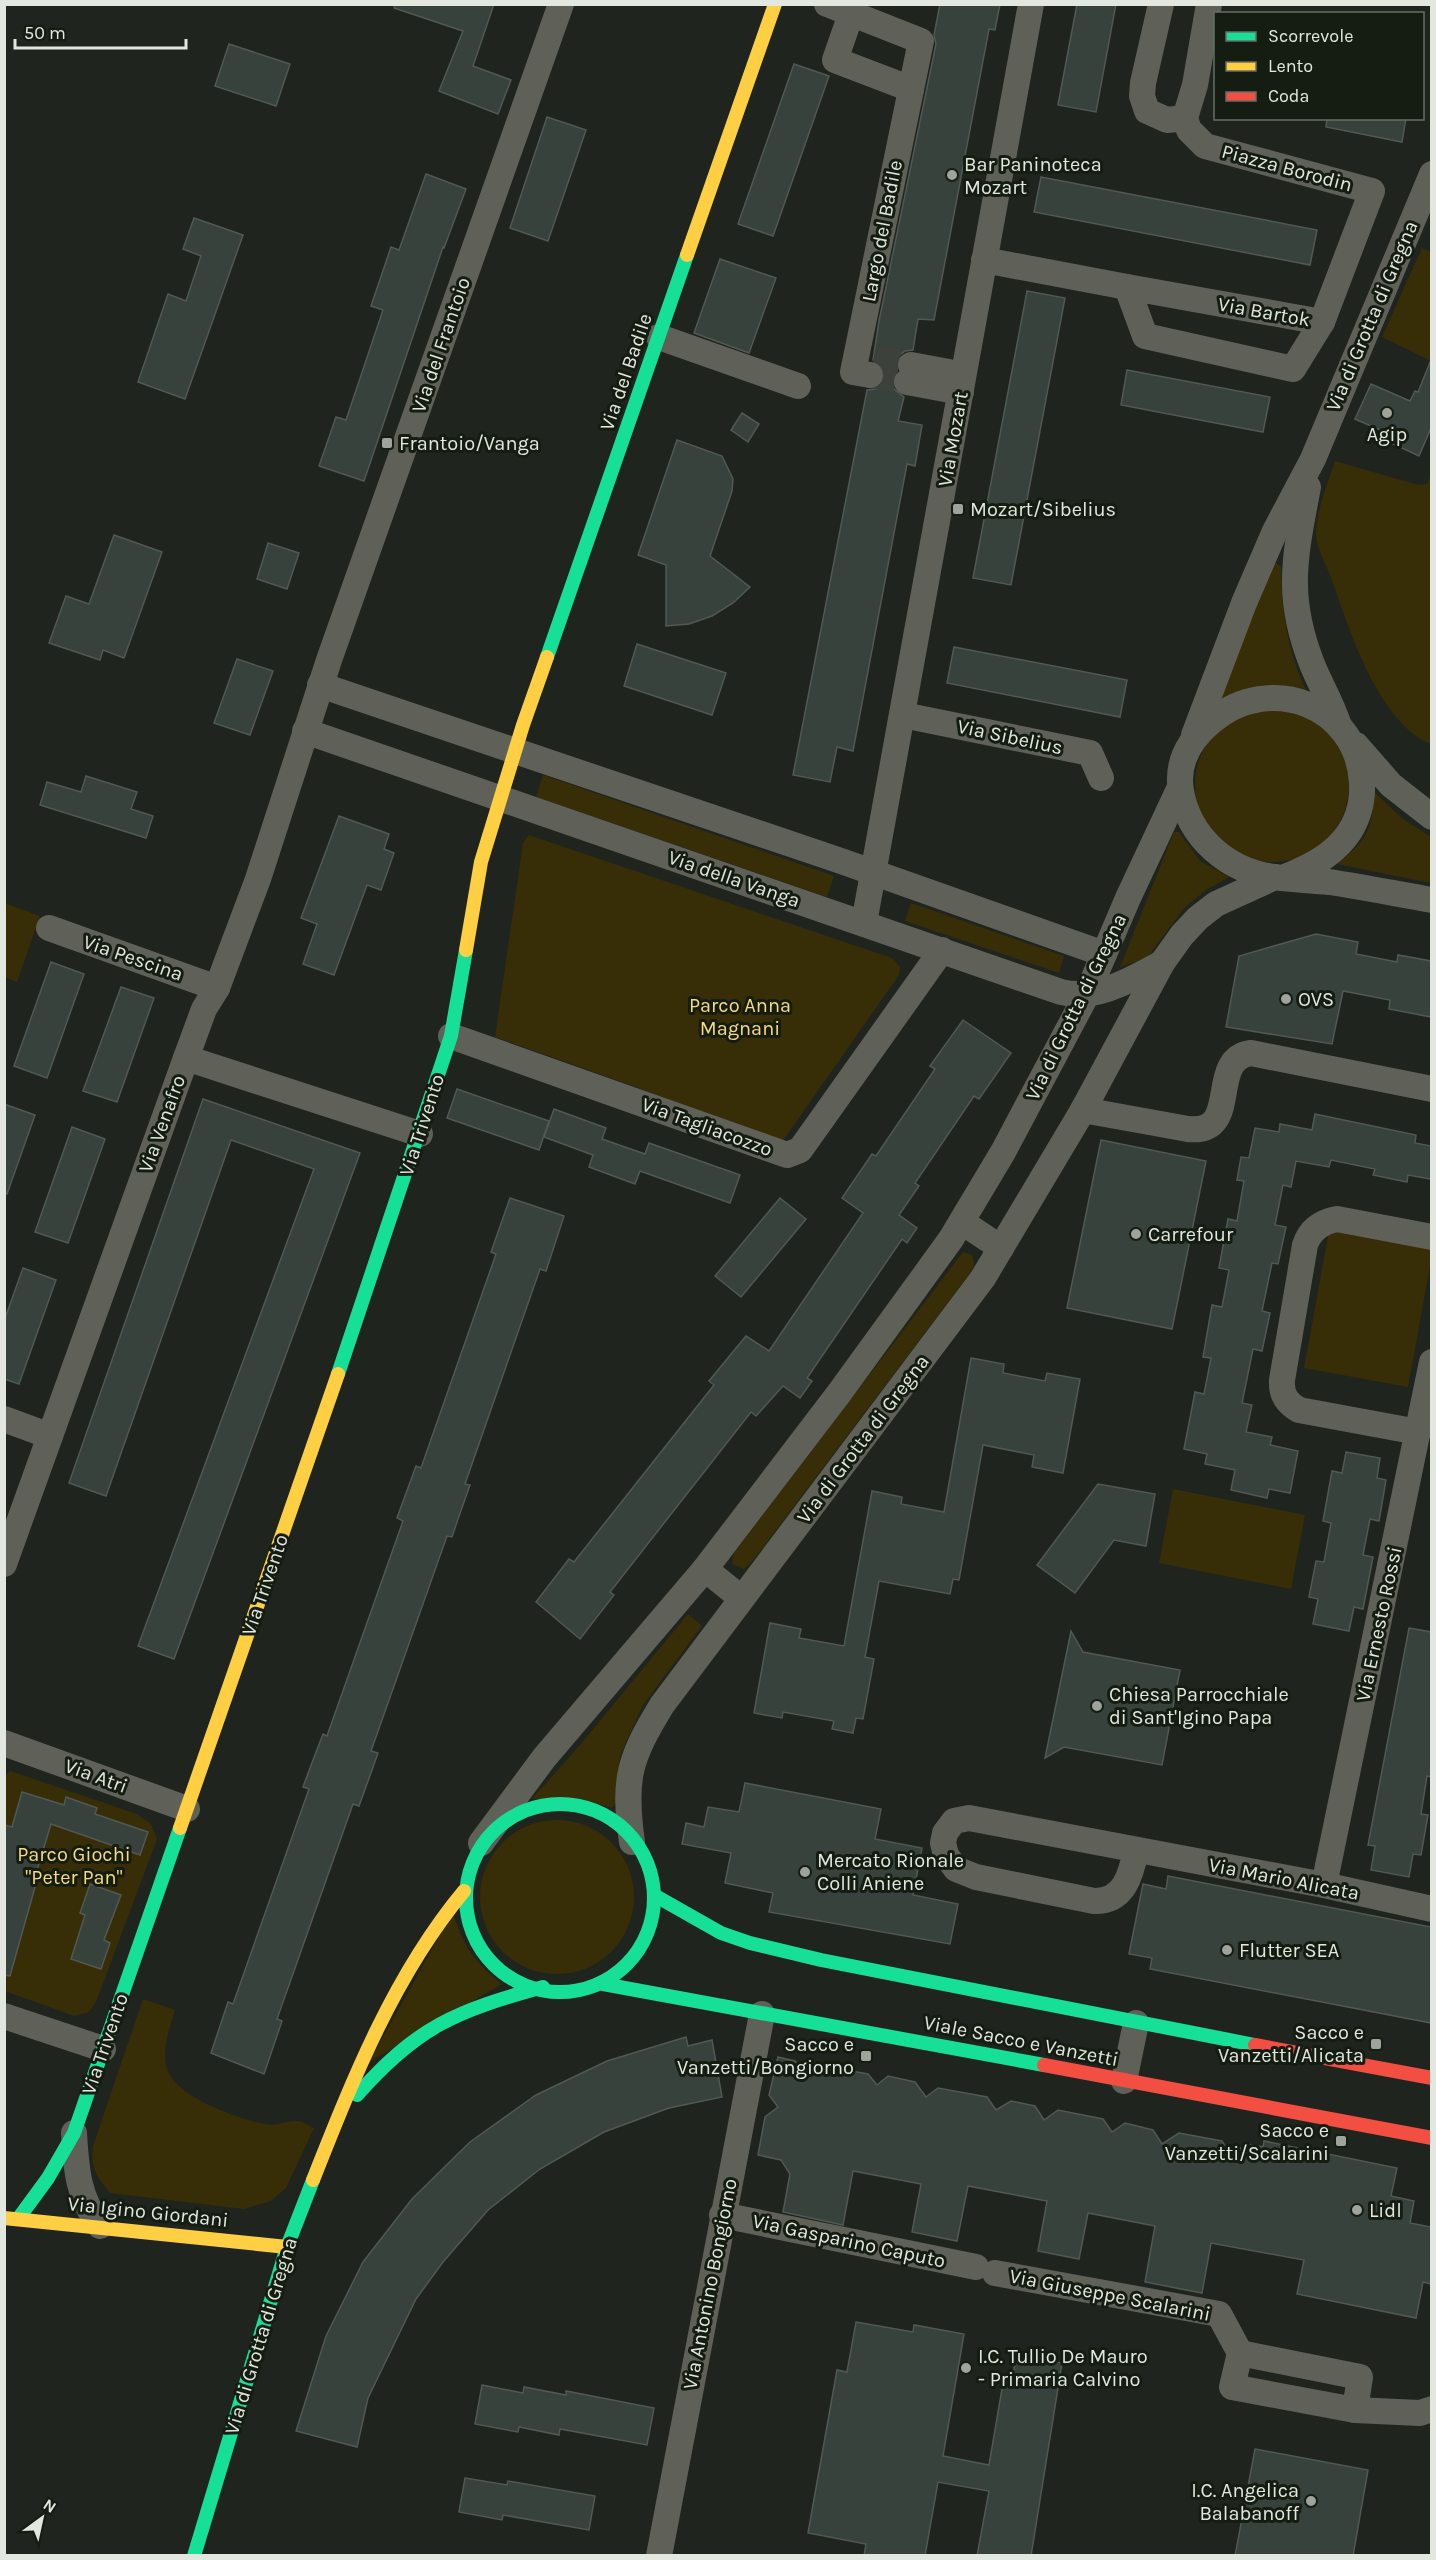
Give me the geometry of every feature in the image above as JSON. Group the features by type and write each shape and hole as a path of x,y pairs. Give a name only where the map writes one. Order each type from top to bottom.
{"street":[{"name":"Via del Frantoio","path":"320,685 561,4"},
{"name":"Via del Badile","path":"462,971 483,851 515,752 775,4"},
{"name":"Largo del Badile","path":"827,4 921,42 863,365"},
{"name":"Via Mozart","path":"864,923 1031,4"},
{"path":"1161,4 1142,96 1148,111 1167,120 1185,118 1195,85 1209,4"},
{"path":"851,14 835,60 911,89"},
{"name":"Piazza Borodin","path":"1185,118 1189,130 1205,146 1372,191 1322,322"},
{"name":"Via di Grotta di Gregna","path":"1193,738 1244,603 1275,531 1313,459 1431,174"},
{"name":"Via Bartok","path":"984,260 1322,322 1293,369 1145,336 1127,287"},
{"path":"659,337 798,386"},
{"path":"909,373 963,383"},
{"name":"Via di Grotta di Gregna","path":"1313,459 1296,548 1294,589 1306,649 1342,728"},
{"name":"Via Venafro","path":"4,1564 186,1058 204,1010 217,988 258,879 320,685"},
{"path":"320,685 874,873 1104,954"},
{"path":"1431,817 1391,785 1342,728 1318,709 1300,702 1263,698 1244,702 1231,708 1193,738 1182,764 1180,787 1188,817 1206,844 1233,863 1280,877 1339,884 1431,900"},
{"name":"Via Sibelius","path":"903,715 1090,753 1101,778"},
{"path":"1280,877 1323,859 1344,840 1355,821 1361,799 1361,771 1356,753 1342,728"},
{"name":"Via della Vanga","path":"305,731 1072,995 1087,994 1114,987 1162,963"},
{"name":"Via di Grotta di Gregna","path":"481,1843 506,1818 521,1810 555,1803 591,1810 613,1823 632,1842 648,1868 654,1895 653,1918 641,1952 622,1973 603,1984 582,1990 543,1988 510,1976 485,1954 469,1924 464,1891 470,1864 481,1843 549,1752 705,1569 886,1330 962,1222 1003,1152 1087,994 1180,787"},
{"name":"Via di Grotta di Gregna","path":"632,1842 627,1805 628,1779 636,1753 662,1706 741,1598 966,1304 1083,1110 1162,963 1182,936 1207,910 1233,896 1280,877"},
{"name":"Via Pescina","path":"49,928 217,988"},
{"name":"Via Tagliacozzo","path":"452,1036 787,1155 800,1150 942,951"},
{"name":"Via Trivento","path":"11,2218 48,2178 74,2133 420,1134 452,1036 462,971"},
{"path":"1083,1110 1188,1129 1204,1129 1211,1125 1220,1110 1227,1076 1233,1062 1238,1056 1251,1053 1431,1089"},
{"path":"186,1058 420,1134"},
{"path":"1418,1432 1299,1410 1286,1399 1282,1380 1305,1245 1313,1230 1337,1219 1431,1237"},
{"path":"962,1222 1001,1248"},
{"name":"Via Ernesto Rossi","path":"1324,1885 1431,1362"},
{"path":"4,1419 50,1436"},
{"path":"705,1569 741,1598"},
{"name":"Via Atri","path":"4,1743 187,1809"},
{"name":"Via Mario Alicata","path":"1137,1850 1130,1876 1117,1894 1108,1901 1094,1901 968,1875 950,1863 943,1843 945,1833 954,1821 969,1818 1324,1885 1431,1909"},
{"name":"Via di Grotta di Gregna","path":"194,2556 287,2247 354,2076 417,1952 464,1891"},
{"name":"Viale Sacco e Vanzetti","path":"654,1895 721,1932 750,1942 821,1960 1136,2023 1431,2078"},
{"name":"Viale Sacco e Vanzetti","path":"603,1984 1431,2138"},
{"name":"Via di Grotta di Gregna","path":"337,2120 386,2063 425,2030 474,2007 543,1988"},
{"name":"Via Antonino Bongiorno","path":"659,2556 762,2014"},
{"path":"4,2016 103,2049"},
{"path":"1124,2081 1136,2023"},
{"name":"Via Trivento","path":"74,2133 78,2183 86,2206 100,2226"},
{"name":"Via Gasparino Caputo","path":"722,2215 985,2270"},
{"name":"Via Igino Giordani","path":"11,2218 287,2247"},
{"name":"Via Giuseppe Scalarini","path":"985,2270 1219,2314 1240,2353"},
{"path":"1354,2410 1360,2377 1240,2353 1232,2387 1354,2410 1420,2413 1431,2409"}],"green space":[{"path":"1422,248 1431,252 1431,361 1382,337"},
{"path":"1335,461 1418,485 1427,484 1431,475 1431,744 1413,733 1396,717 1381,696 1357,648 1319,550 1316,538 1318,514"},
{"path":"1274,562 1281,566 1282,598 1290,647 1307,692 1268,688 1249,690 1213,705"},
{"path":"1272,708 1301,714 1315,721 1326,731 1336,742 1343,756 1349,785 1343,814 1336,828 1326,839 1315,849 1301,856 1272,862 1243,856 1229,849 1218,839 1208,828 1201,814 1195,785 1201,756 1208,742 1218,731 1229,721 1243,714"},
{"path":"543,775 834,876 827,897 536,797"},
{"path":"1373,791 1403,819 1431,837 1431,883 1337,864 1362,841 1370,825"},
{"path":"1174,832 1179,832 1200,861 1229,877 1206,890 1184,908 1147,958 1120,967"},
{"name":"Parco Anna Magnani","path":"529,835 892,958 900,967 899,975 782,1142 776,1142 636,1087 495,1037 523,843"},
{"path":"4,903 40,916 17,982 5,977"},
{"path":"911,903 1064,956 1059,973 905,921"},
{"path":"1330,1226 1431,1245 1431,1261 1408,1387 1304,1368"},
{"path":"963,1252 972,1255 973,1258 974,1266 970,1273 754,1559 744,1569 732,1564 734,1553"},
{"path":"1173,1489 1305,1515 1291,1589 1159,1563"},
{"path":"688,1614 702,1626 643,1705 620,1756 615,1804 612,1808 576,1798 532,1799 581,1744"},
{"name":"Parco Giochi \"Peter Pan\"","path":"10,1771 137,1814 151,1824 157,1839 96,2002 89,2012 74,2016 5,1991 4,1778"},
{"path":"557,1820 586,1826 600,1833 611,1843 621,1854 628,1868 634,1897 628,1926 621,1940 611,1951 600,1961 586,1968 557,1974 528,1968 514,1961 503,1951 493,1940 486,1926 480,1897 486,1868 493,1854 503,1843 514,1833 528,1826"},
{"path":"453,1912 461,1934 477,1961 502,1984 369,2062"},
{"path":"143,1999 175,2010 167,2039 165,2062 173,2079 182,2089 224,2112 253,2121 269,2125 299,2121 314,2128 286,2188 271,2201 244,2209 110,2193 98,2177 93,2161 93,2146"}],"building":[{"path":"395,4 494,4 473,66 511,80 498,114 439,91 463,31 394,8"},
{"path":"940,4 1000,4 995,30 989,29 934,320 918,319 913,350 905,351 899,356 896,363 897,371 892,379 893,388 904,397 898,421 922,425 915,466 907,464 853,751 837,747 830,782 793,775 867,390 876,389 885,378 884,369 873,360 936,44 934,35"},
{"path":"1077,4 1116,4 1096,112 1058,105"},
{"path":"229,44 290,64 276,106 215,86"},
{"path":"794,64 829,76 773,236 738,224"},
{"path":"547,117 586,130 548,241 510,228"},
{"path":"1327,120 1406,120 1402,142 1326,127"},
{"path":"426,174 466,189 443,247 364,481 319,466 336,417 346,420 383,310 371,306 391,247 399,250"},
{"path":"1041,177 1317,230 1310,265 1034,212"},
{"path":"194,218 243,235 185,399 138,382 168,294 186,301 201,256 183,249"},
{"path":"720,259 776,278 749,353 694,333"},
{"path":"1027,291 1065,298 1011,585 973,578"},
{"path":"1431,360 1431,428 1419,456 1391,443 1394,436 1355,419 1371,384 1410,401 1415,391 1418,392"},
{"path":"1127,370 1270,397 1263,432 1121,405"},
{"path":"742,413 759,424 748,442 731,430"},
{"path":"677,440 722,456 733,479 732,491 710,556 750,587 733,603 712,616 689,624 666,626 666,565 638,555"},
{"path":"114,535 162,552 124,658 103,650 100,660 49,643 66,596 89,604"},
{"path":"268,543 299,553 287,589 257,579"},
{"path":"637,644 726,673 712,715 624,686"},
{"path":"954,647 1127,680 1120,717 947,683"},
{"path":"237,659 273,671 250,735 214,723"},
{"path":"86,776 137,792 131,809 153,816 146,838 40,805 47,782 81,792"},
{"path":"339,816 389,834 384,849 394,853 381,890 367,885 334,975 303,964 317,924 301,918"},
{"name":"OVS","path":"1316,934 1358,942 1356,954 1397,962 1398,955 1431,961 1431,1017 1389,1009 1390,1000 1343,991 1332,1044 1226,1027 1239,956"},
{"path":"51,962 84,974 47,1078 14,1066"},
{"path":"121,987 154,998 117,1102 83,1091"},
{"path":"963,1020 1011,1053 979,1099 974,1096 915,1183 919,1186 899,1215 917,1228 907,1243 902,1239 807,1378 812,1381 800,1398 783,1386 756,1416 751,1412 610,1592 614,1595 580,1639 536,1602 569,1559 574,1562 714,1385 709,1381 746,1336 769,1351 863,1213 842,1198 872,1154 876,1156 935,1069 930,1066"},
{"path":"457,1089 549,1121 539,1150 447,1118"},
{"path":"203,1099 360,1153 174,1659 138,1646 314,1169 231,1140 106,1496 69,1483"},
{"path":"4,1104 35,1115 7,1194 4,1194"},
{"path":"554,1109 606,1128 602,1139 645,1154 649,1143 740,1175 730,1203 640,1171 635,1184 589,1167 593,1155 544,1137"},
{"path":"1315,1114 1416,1135 1415,1143 1431,1146 1431,1179 1408,1175 1407,1182 1373,1175 1375,1169 1331,1160 1329,1167 1296,1161 1291,1187 1283,1185 1275,1225 1286,1227 1278,1264 1272,1263 1262,1311 1270,1313 1262,1351 1253,1349 1242,1403 1252,1405 1246,1432 1272,1437 1270,1445 1298,1451 1290,1493 1269,1489 1267,1498 1231,1490 1235,1470 1205,1464 1207,1454 1184,1449 1195,1392 1204,1394 1211,1358 1203,1357 1212,1305 1222,1307 1229,1270 1219,1268 1228,1219 1237,1221 1244,1181 1237,1180 1241,1157 1249,1158 1255,1128 1279,1132 1280,1124 1312,1130"},
{"path":"72,1127 105,1139 68,1243 35,1232"},
{"name":"Carrefour","path":"1101,1140 1206,1161 1172,1329 1067,1308"},
{"path":"510,1198 564,1216 546,1271 540,1269 465,1484 470,1485 452,1537 447,1536 371,1751 378,1753 372,1770 359,1806 353,1804 277,2019 282,2021 264,2074 211,2053 228,2002 233,2004 309,1789 303,1787 323,1734 327,1736 403,1521 397,1518 416,1466 421,1468 496,1254 491,1252"},
{"path":"780,1198 806,1219 741,1297 715,1276"},
{"path":"23,1268 56,1280 19,1384 4,1379 4,1321"},
{"path":"971,1358 1004,1364 1003,1373 1045,1381 1047,1373 1080,1379 1063,1473 1032,1467 1034,1455 983,1445 959,1580 953,1579 950,1594 879,1581 865,1657 874,1659 863,1719 856,1718 853,1733 832,1729 834,1721 783,1712 782,1718 754,1713 770,1623 801,1629 799,1638 844,1646 872,1491 902,1497 901,1504 944,1512"},
{"path":"1346,1452 1380,1458 1377,1478 1386,1480 1379,1521 1370,1519 1363,1555 1373,1557 1363,1609 1354,1607 1349,1631 1313,1624 1318,1599 1309,1597 1316,1561 1324,1562 1331,1523 1323,1521 1332,1471 1342,1473"},
{"path":"1098,1484 1155,1494 1146,1546 1114,1540 1075,1593 1037,1565"},
{"path":"1409,1628 1431,1632 1431,1777 1427,1776 1421,1814 1428,1815 1421,1855 1413,1854 1409,1877 1371,1870 1375,1846 1368,1845"},
{"path":"1071,1631 1083,1652 1180,1670 1162,1765 1064,1747 1045,1758"},
{"name":"Mercato Rionale Colli Aniene","path":"745,1783 881,1809 875,1839 922,1848 913,1895 958,1904 950,1944 769,1912 773,1893 725,1883 731,1853 682,1844 686,1823 704,1827 708,1807 739,1812"},
{"path":"22,1792 64,1805 66,1797 97,1808 95,1814 148,1832 140,1855 51,1824 34,1880 37,1880 10,1976 4,1975 4,1825 12,1827"},
{"name":"Flutter SEA","path":"1168,1876 1431,1927 1431,2023 1150,1969 1152,1958 1129,1954 1143,1884 1166,1889"},
{"path":"90,1884 121,1895 104,1940 110,1943 101,1969 71,1959 85,1915 80,1913"},
{"path":"686,2037 688,2046 712,2040 722,2097 669,2108 604,2132 540,2169 488,2210 443,2262 416,2299 368,2398 357,2447 296,2431 326,2336 363,2262 412,2199 470,2142 536,2095 607,2061"},
{"path":"778,2057 795,2061 806,2074 818,2065 868,2074 877,2085 888,2076 915,2082 926,2097 938,2088 987,2097 996,2110 1011,2101 1035,2106 1044,2120 1058,2110 1103,2119 1112,2132 1125,2123 1153,2130 1162,2144 1179,2133 1222,2141 1230,2154 1248,2144 1263,2147 1264,2141 1397,2168 1391,2196 1414,2201 1410,2223 1431,2227 1431,2284 1423,2282 1416,2318 1297,2294 1304,2260 1211,2243 1202,2293 1145,2282 1155,2226 1088,2213 1079,2259 1038,2251 1047,2201 968,2186 957,2241 912,2232 921,2184 853,2171 843,2225 783,2212 790,2174 781,2160 758,2155 765,2117 778,2107 769,2095"},
{"path":"856,2322 913,2332 914,2325 964,2334 943,2456 989,2465 1004,2377 1012,2379 1017,2354 1062,2363 1031,2556 977,2556 989,2491 938,2482 925,2556 864,2556 866,2544 808,2533 837,2370 847,2372"},
{"path":"482,2385 523,2393 524,2387 566,2395 566,2391 654,2408 647,2445 560,2429 559,2435 519,2427 518,2432 475,2424"},
{"path":"1255,2449 1368,2470 1353,2556 1235,2556"},
{"path":"465,2478 507,2485 508,2481 595,2496 589,2530 503,2515 502,2520 459,2512"}],"tunnel":[{"path":"874,357 911,365"},
{"path":"870,375 907,382"}],"traffic: fast":[{"path":"547,657 687,255"},
{"path":"338,1374 451,1036 466,950"},
{"path":"551,1804 569,1804 596,1811 627,1831 647,1862 654,1898 647,1934 627,1965 596,1985 569,1992 551,1992 516,1981 500,1971 487,1958 470,1925 466,1907 466,1889 477,1854 487,1838 500,1825 533,1808 551,1804"},
{"path":"18,2219 48,2178 74,2133 180,1828"},
{"path":"654,1895 721,1933 750,1943 821,1960 1255,2045"},
{"path":"603,1984 1044,2065"},
{"path":"357,2095 400,2052 440,2024 486,2004 543,1987"},
{"path":"194,2556 287,2247 313,2180"}],"traffic: slow":[{"path":"687,255 775,4"},
{"path":"466,950 481,862 523,725 547,657"},
{"path":"180,1828 338,1374"},
{"path":"313,2180 377,2029 416,1957 464,1891"},
{"path":"4,2218 287,2247"}],"traffic: jam":[{"path":"1255,2045 1432,2078"},
{"path":"1044,2065 1432,2138"}],"place":[{"name":"Bar Paninoteca Mozart","path":"952,175"},
{"name":"Agip","path":"1387,413"},
{"name":"Frantoio/Vanga","path":"387,443"},
{"name":"Mozart/Sibelius","path":"958,509"},
{"name":"OVS","path":"1286,999"},
{"name":"Carrefour","path":"1136,1234"},
{"name":"Chiesa Parrocchiale di Sant'Igino Papa","path":"1097,1706"},
{"name":"Mercato Rionale Colli Aniene","path":"805,1872"},
{"name":"Flutter SEA","path":"1227,1950"},
{"name":"Sacco e Vanzetti/Alicata","path":"1376,2044"},
{"name":"Sacco e Vanzetti/Bongiorno","path":"866,2056"},
{"name":"Sacco e Vanzetti/Scalarini","path":"1341,2141"},
{"name":"Lidl","path":"1357,2210"},
{"name":"I.C. Tullio De Mauro - Primaria Calvino","path":"966,2368"},
{"name":"I.C. Angelica Balabanoff","path":"1311,2501"}]}
